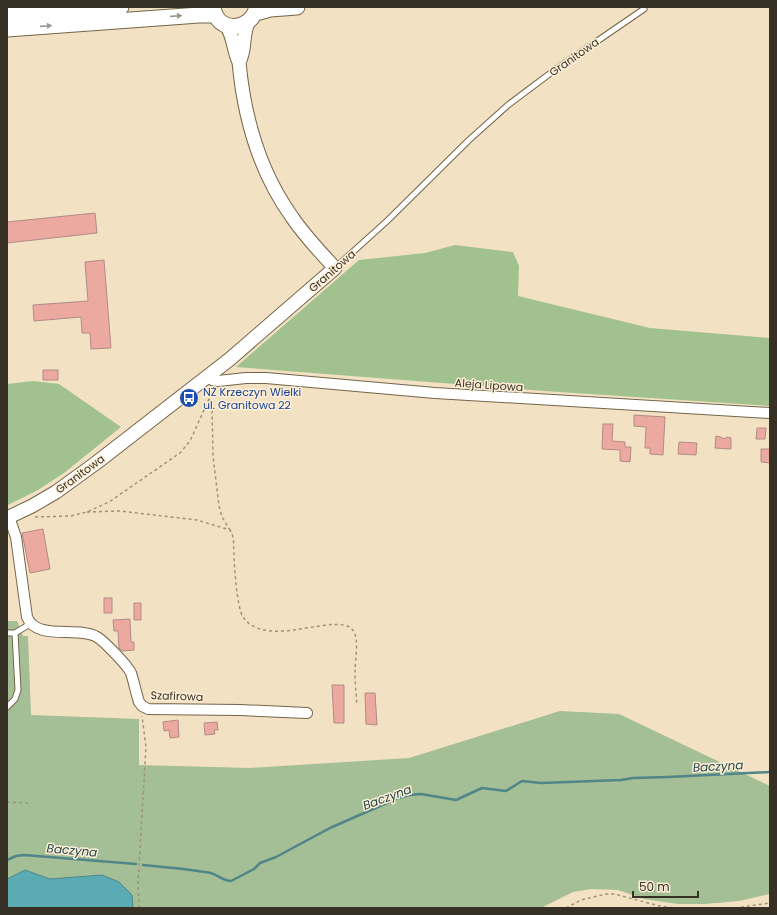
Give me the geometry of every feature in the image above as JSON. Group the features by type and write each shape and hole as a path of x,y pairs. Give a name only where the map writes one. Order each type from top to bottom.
{"main road":[{"path":"7,15 120,7"},
{"path":"7,29 199,15 218,16 233,27 241,26 254,14 270,9 297,7"}],"street":[{"path":"239,62 242,54 245,31 254,14"},
{"path":"218,16 231,33 236,56 239,62 243,99 248,122 270,180 292,217 335,268"},
{"name":"Granitowa","path":"8,518 39,502 72,482 205,379 335,268"},
{"name":"Aleja Lipowa","path":"205,379 218,381 246,378 266,378 450,394 770,414"},
{"path":"8,518 16,537 27,617 30,624"},
{"name":"Szafirowa","path":"30,624 45,631 90,634 97,636 129,668 139,702 142,706 148,708 307,713"}],"lane":[{"name":"Granitowa","path":"335,268 387,221 469,140 508,105 547,75 644,9"},
{"path":"7,633 15,633 30,624"},
{"path":"7,707 15,699 18,690 15,633"}],"path":[{"path":"205,379 212,409 213,456 219,506 222,517 234,536 234,555 239,606 242,616 251,625 263,630 276,631 336,624 347,625 354,630 356,637 355,672 357,705"},
{"path":"32,517 71,516 87,512 109,502 180,453 190,441 209,400"},
{"path":"87,512 120,511 197,520 230,530"},
{"path":"139,908 138,882 146,747 142,706"},
{"path":"7,802 30,803"},
{"path":"566,908 581,900 606,894 614,894 660,906 674,908"},
{"path":"735,908 770,903"}],"green space":[{"path":"455,245 513,252 519,266 518,296 650,328 770,338 770,406 544,391 236,367 359,260 425,253"},
{"path":"33,381 59,384 121,427 64,473 38,490 8,505 7,384"},
{"path":"7,621 17,621 23,636 28,636 31,715 139,719 139,765 250,768 409,758 560,711 619,714 770,786 770,894 739,901 705,904 678,904 644,899 618,890 591,889 573,892 541,908 7,908"}],"water":[{"path":"25,870 50,879 102,875 119,882 132,895 133,908 7,908 7,879"}],"building":[{"path":"95,213 97,233 7,243 7,222"},
{"path":"104,260 111,348 91,349 90,333 82,333 81,317 34,321 33,305 88,301 85,262"},
{"path":"43,370 58,370 58,380 43,380"},
{"path":"634,415 665,417 663,455 650,454 650,448 645,448 646,427 634,426"},
{"path":"603,424 613,424 612,441 625,442 625,447 631,447 630,462 620,461 620,450 602,449"},
{"path":"757,428 766,428 765,439 756,439"},
{"path":"716,436 724,439 727,437 731,438 731,449 715,448"},
{"path":"679,442 697,443 696,455 678,454"},
{"path":"761,449 770,449 770,463 761,462"},
{"path":"43,529 50,569 30,573 22,533"},
{"path":"104,598 112,598 112,613 104,613"},
{"path":"134,603 141,603 141,620 134,620"},
{"path":"130,619 131,642 134,642 134,650 122,651 119,648 118,631 114,631 113,620"},
{"path":"332,685 344,685 344,723 334,723"},
{"path":"365,693 375,693 377,725 366,724"},
{"path":"178,720 179,737 170,738 169,730 164,731 163,722"},
{"path":"217,722 218,730 214,730 215,734 205,735 204,723"}],"waterway":[{"name":"Baczyna","path":"143,865 211,873 231,881 254,869 260,863 276,857 330,828 396,799 409,795 421,794 456,800 482,788 506,791 522,781 541,783 770,772"},
{"name":"Baczyna","path":"7,860 16,856 24,855 136,864"}],"place":[{"name":"NŻ Krzeczyn Wielki ul. Granitowa 22","path":"189,398"}]}
